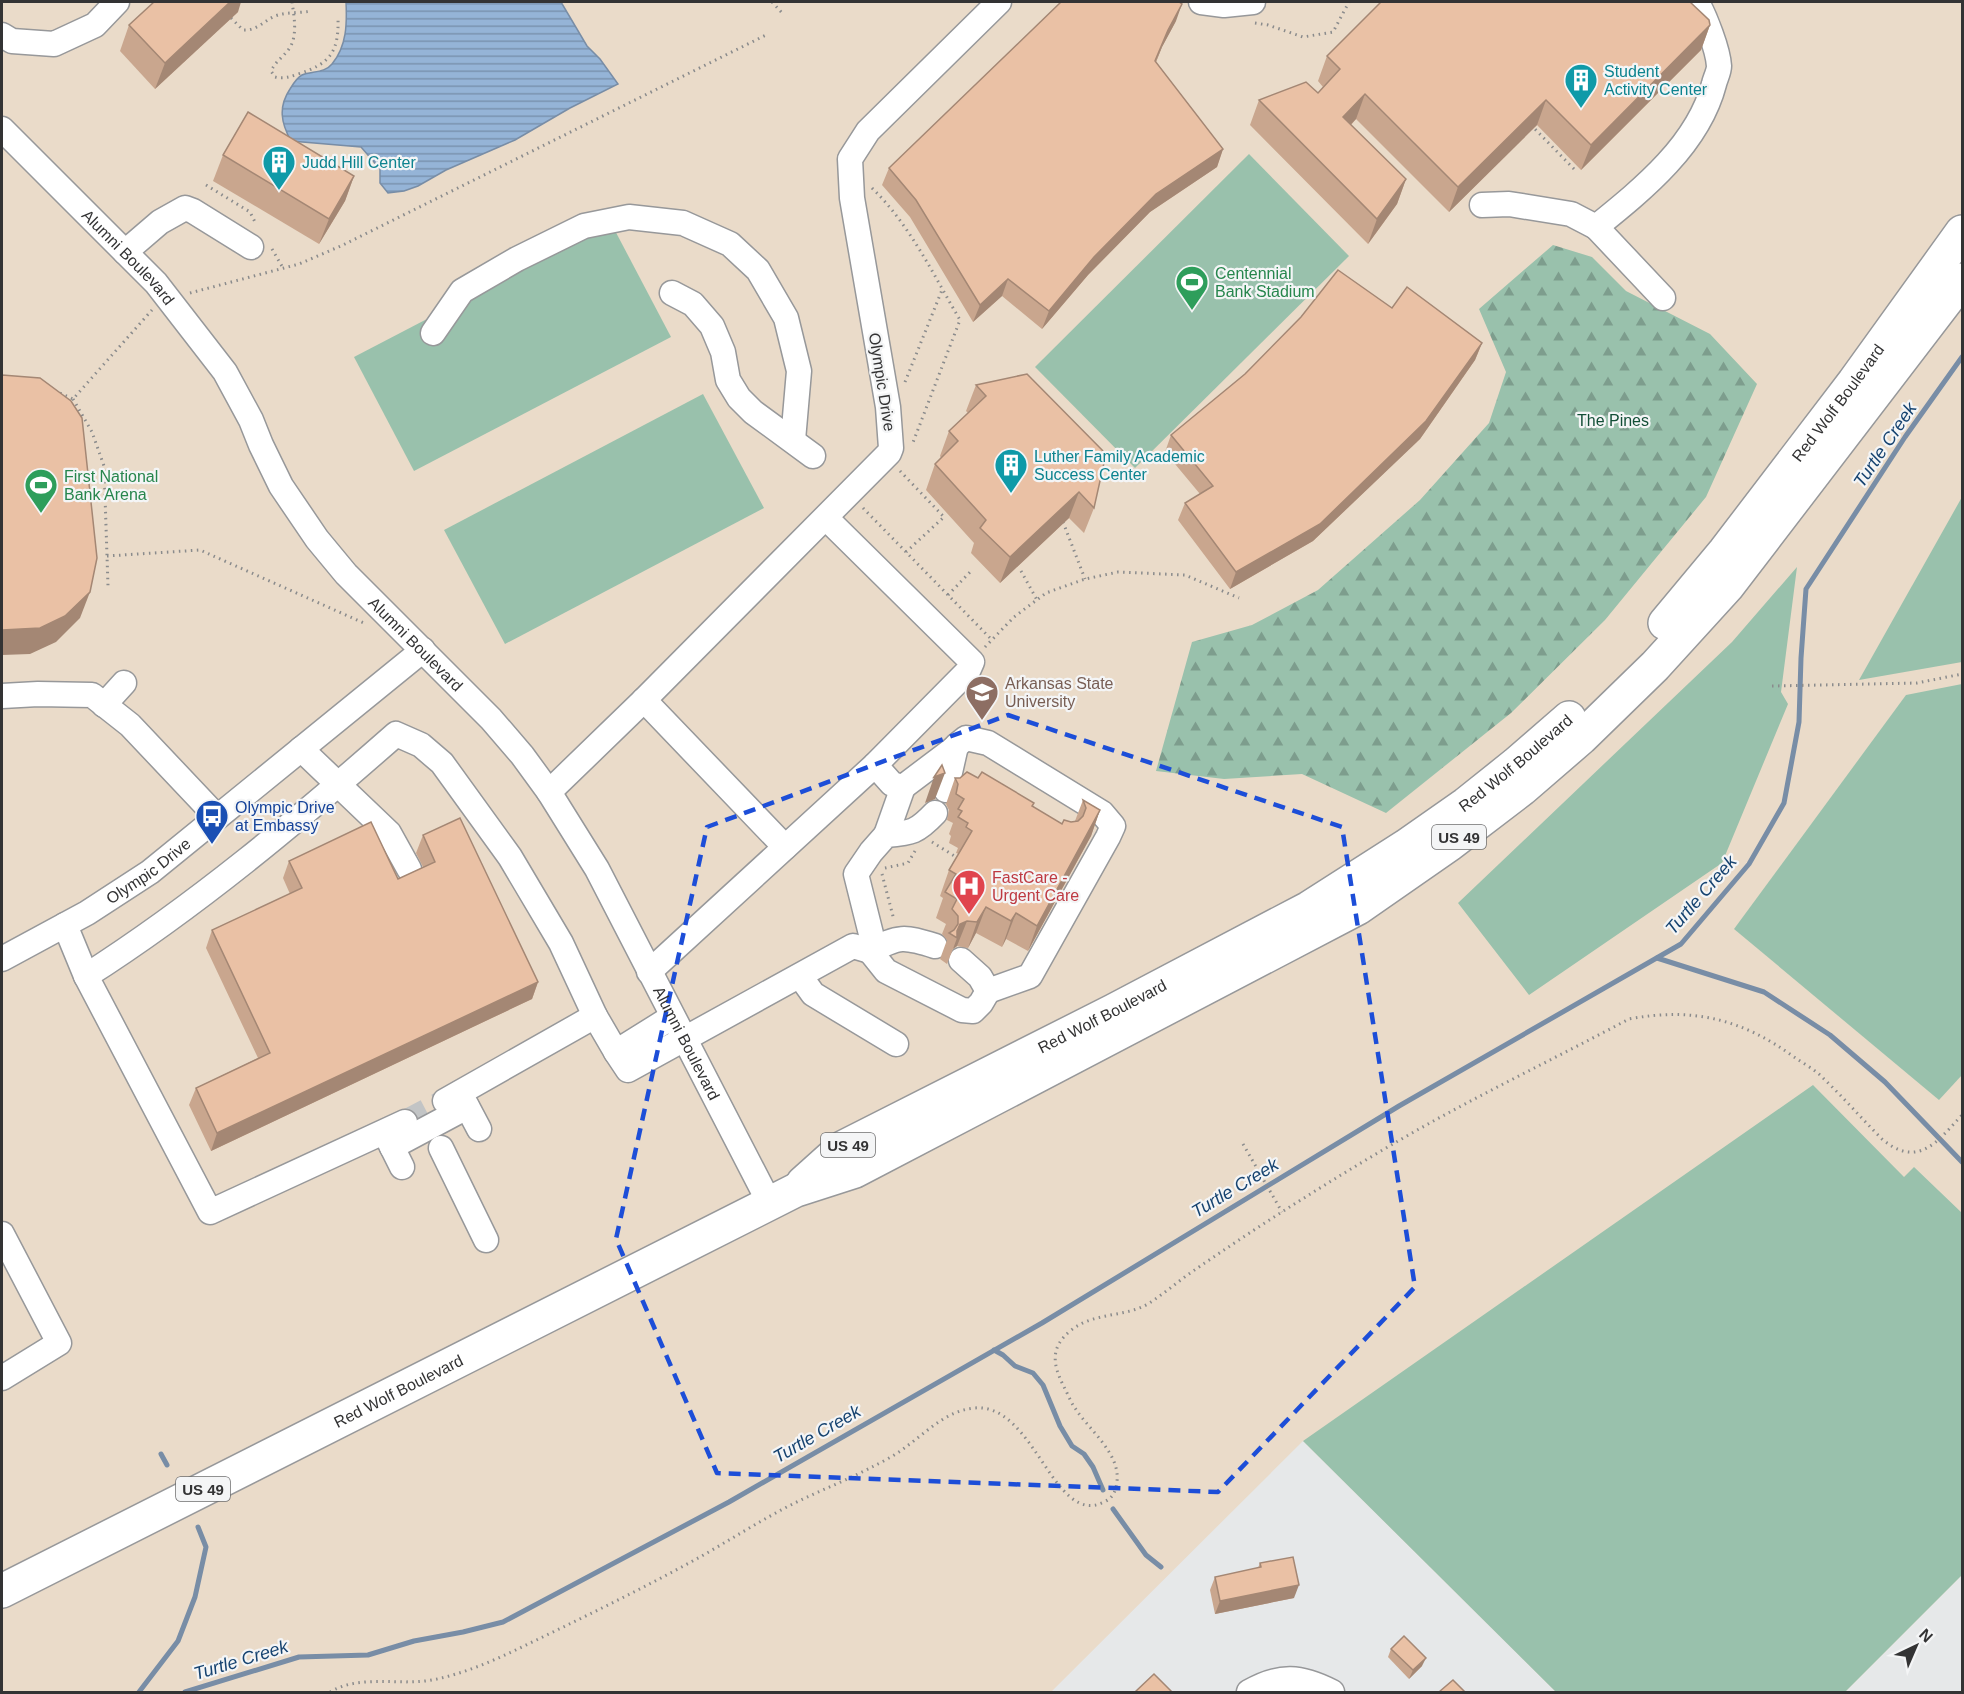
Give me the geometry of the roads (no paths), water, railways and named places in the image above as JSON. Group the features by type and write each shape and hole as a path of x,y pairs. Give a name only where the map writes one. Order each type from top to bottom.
{"highway":[{"name":"Red Wolf Boulevard","path":"783,1197 842,1148 1113,1011 1309,908 1406,846 1466,804 1516,764 1638,652 1680,606 1854,382 1962,232"},
{"name":"Red Wolf Boulevard","path":"2,1591 783,1197 855,1171 1358,908 1450,844 1522,789 1581,738 1655,666 1727,587 1962,280"}],"street":[{"path":"2,35 12,41 54,44 95,25 117,2"},
{"name":"Olympic Drive","path":"549,792 644,700 889,453 891,448 888,406 852,198 849,159 868,131 999,2"},
{"path":"1201,2 1249,12"},
{"path":"1596,227 1640,191 1678,150 1709,104 1719,67 1708,23 1697,2"},
{"name":"Alumni Boulevard","path":"2,129 125,252 176,295 225,372 251,420 281,486 316,539 346,574 491,718 522,755 549,792 597,869 684,1040 783,1197"},
{"path":"1482,205 1509,204 1571,214 1596,227 1663,298"},
{"path":"125,252 160,222 185,208 253,236"},
{"path":"433,333 462,291 517,258 584,226 629,217 683,223 730,244 758,270 786,318 799,371 793,440"},
{"path":"672,293 693,304 712,326 723,351 728,380 739,398 753,412 813,456"},
{"path":"649,972 875,765 968,671 971,661 826,518"},
{"name":"Olympic Drive","path":"2,959 87,913 150,872 423,650"},
{"path":"104,705 124,682"},
{"path":"2,696 38,693 92,695 130,725 217,817"},
{"path":"644,700 785,848"},
{"path":"86,976 130,948 239,868 396,734 421,745 442,763 510,857 561,943 595,1016 628,1070 853,946 870,951 886,971 962,1010 973,1011 988,991 1030,976 1091,851 1113,826 1102,813 987,743 966,738 956,772 903,787 892,784 875,765"},
{"path":"301,749 389,833 409,869"},
{"path":"870,951 871,934 856,874 886,835 903,787"},
{"path":"886,835 921,828 935,813"},
{"path":"65,925 86,976 210,1212 396,1142 457,1101 595,1016"},
{"path":"870,951 895,938 915,939 936,946"},
{"path":"961,960 980,977 988,991"},
{"path":"800,976 813,994 897,1044"},
{"path":"616,1052 672,1017"},
{"path":"457,1101 479,1129"},
{"path":"441,1148 486,1240"},
{"path":"2,1234 59,1343 2,1378"},
{"path":"1249,1692 1267,1682 1293,1678 1332,1692"}],"water":[{"path":"346,2 561,2 587,46 600,59 618,84 570,108 515,140 446,170 418,186 388,193 380,183 380,169 361,147 291,141 283,121 284,102 296,81 302,75 329,67 341,50 345,34"}],"waterway":[{"name":"Turtle Creek","path":"185,1692 299,1657 368,1655 414,1641 503,1622 729,1502 1042,1323 1399,1106 1681,944 1749,864 1784,803 1799,722 1806,589 1905,437 1962,357"},
{"path":"1657,958 1764,992 1830,1035 1885,1082 1962,1162"},
{"path":"994,1350 1015,1366 1033,1373 1043,1385 1060,1426 1072,1446 1084,1454 1093,1467 1103,1490"},
{"path":"161,1454 167,1465"},
{"path":"1113,1509 1146,1555 1161,1567"},
{"path":"139,1692 178,1641 195,1597 206,1547 198,1527"}],"tunnel":[{"path":"405,1122 445,1101"}],"place":[{"name":"Student Activity Center","path":"1581,109"},
{"name":"Judd Hill Center","path":"279,191"},
{"name":"Centennial Bank Stadium","path":"1192,311"},
{"name":"Luther Family Academic Success Center","path":"1011,494"},
{"name":"First National Bank Arena","path":"41,514"},
{"name":"Arkansas State University","path":"982,721"},
{"name":"Olympic Drive at Embassy","path":"212,845"},
{"name":"FastCare - Urgent Care","path":"969,915"}],"park label":[{"name":"The Pines","path":"1613,420"}]}
